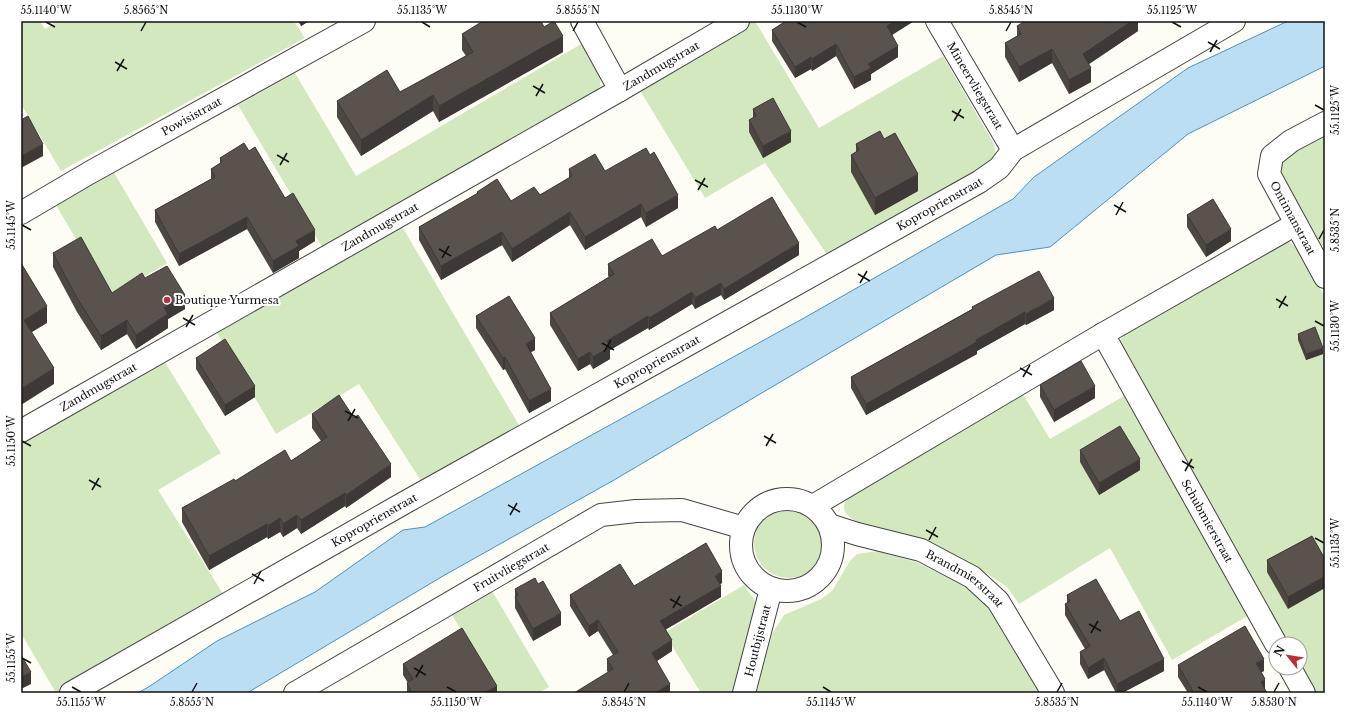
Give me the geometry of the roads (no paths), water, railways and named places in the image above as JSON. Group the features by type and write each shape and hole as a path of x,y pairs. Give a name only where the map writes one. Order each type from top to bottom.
{"street":[{"name":"Powisistraat","path":"21,213 89,173 364,21"},
{"path":"582,21 620,90"},
{"name":"Zandmugstraat","path":"21,431 620,90 738,21"},
{"name":"Mineervliegstraat","path":"937,21 1013,150"},
{"name":"Koproprienstraat","path":"71,693 411,499 979,182 999,168 1013,150 1234,21"},
{"name":"Ontimanstraat","path":"1325,123 1291,141 1272,156 1269,174 1325,277"},
{"path":"812,506 1103,334 1296,224"},
{"name":"Schubmierstraat","path":"1103,334 1272,636"},
{"path":"787,498 800,500 812,506 829,524 833,540 832,555 826,570 815,581 802,589 786,591 771,588 760,583 751,575 741,552 741,540 744,528 750,516 761,506 773,500 787,498"},
{"name":"Fruitvliegstraat","path":"295,693 601,515 636,510 682,510 744,528"},
{"name":"Brandmierstraat","path":"829,524 857,534 921,550 972,577 998,601 1053,693"},
{"name":"Houtbijstraat","path":"744,693 771,588"},
{"path":"1294,676 1304,693"}],"water":[{"path":"1288,21 1325,21 1325,66 1188,134 1050,247 996,255 614,480 443,576 247,693 138,693 217,641 315,592 403,530 425,527 804,318 1013,199 1034,177 1188,68"}],"place":[{"name":"Boutique Yurmesa","path":"167,300"}]}
